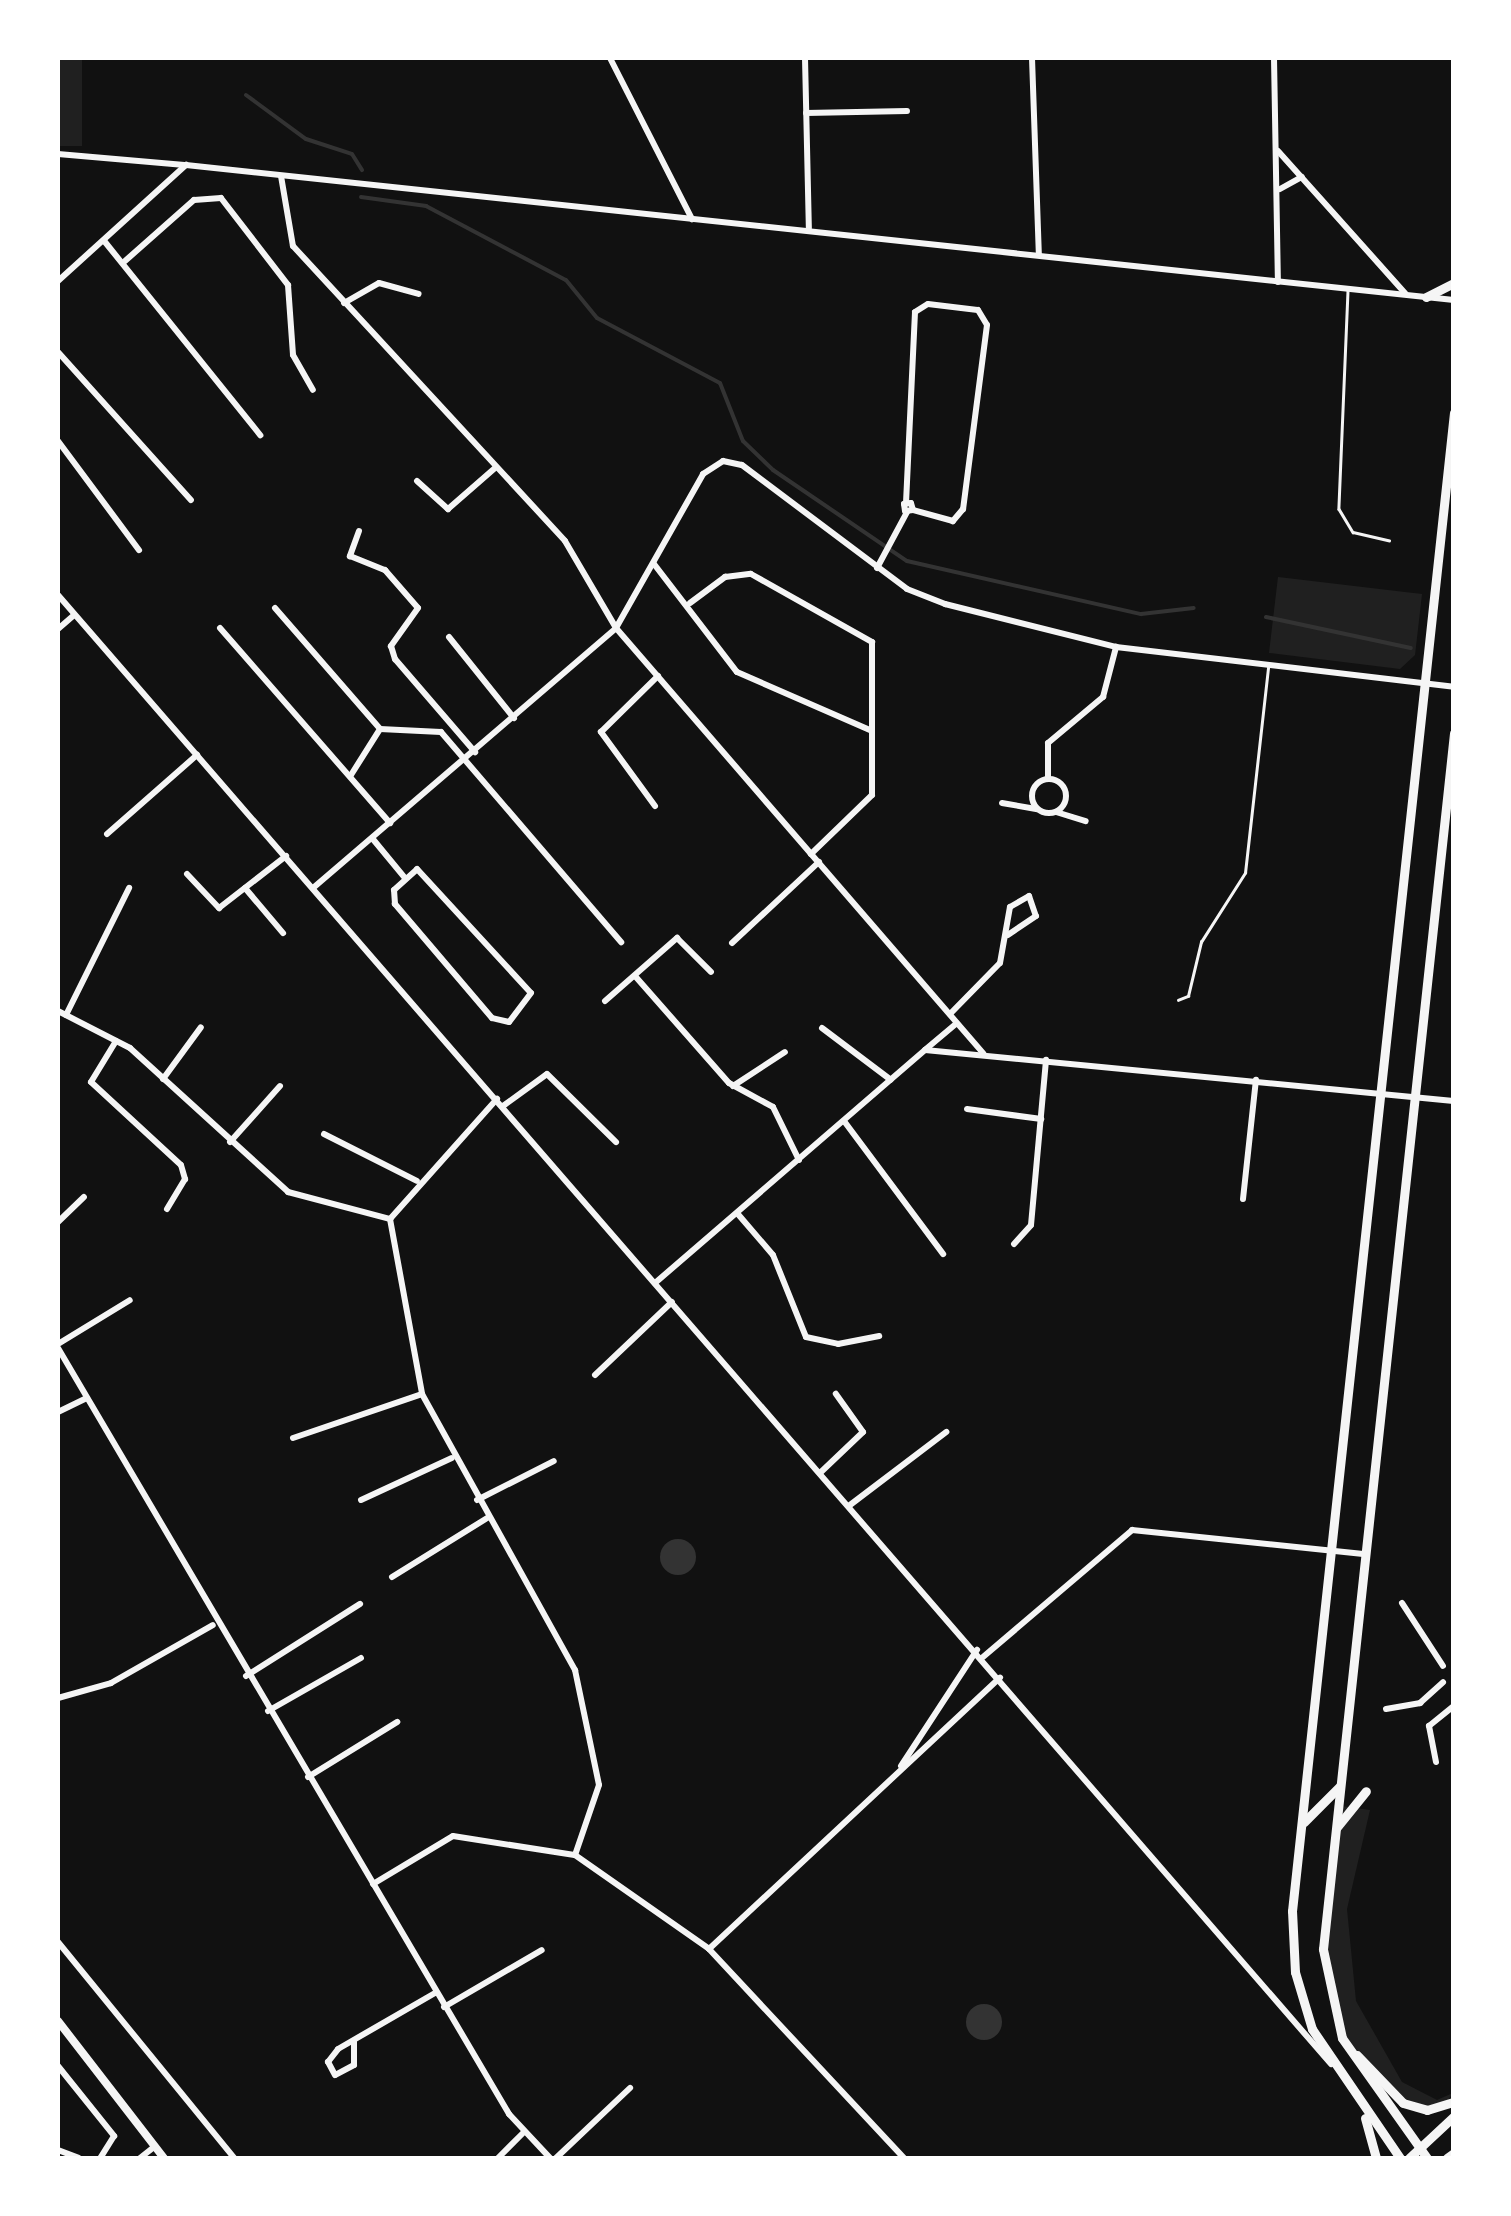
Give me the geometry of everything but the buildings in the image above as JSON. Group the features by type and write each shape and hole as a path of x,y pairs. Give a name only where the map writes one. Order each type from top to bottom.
{"main road":[{"path":"1426,296 1454,283"},
{"path":"1400,2158 1331,2064 1294,1962 1302,1826 1454,413"},
{"path":"1428,2158 1342,2038 1324,1950 1454,732"},
{"path":"1302,1826 1340,1786"},
{"path":"1333,1838 1366,1791"},
{"path":"1342,2038 1403,2103 1427,2110 1454,2102"},
{"path":"1355,2096 1376,2158"},
{"path":"1409,2158 1454,2116"},
{"path":"1447,2158 1454,2153"}],"street":[{"path":"610,58 692,218"},
{"path":"805,58 809,228"},
{"path":"1032,58 1040,254"},
{"path":"1274,58 1280,190 1278,282"},
{"path":"806,113 907,111"},
{"path":"1278,151 1406,294"},
{"path":"58,154 809,228 1454,300"},
{"path":"58,282 186,165"},
{"path":"281,176 290,242 572,550 616,628 984,1053"},
{"path":"1280,190 1302,177"},
{"path":"125,261 194,200 221,198 288,285 292,355 312,390"},
{"path":"105,242 125,261 260,434"},
{"path":"344,303 379,282 419,294"},
{"path":"877,568 909,508 914,312 928,304 978,310 987,325 963,508 952,521 909,508"},
{"path":"58,352 190,500"},
{"path":"58,441 139,550"},
{"path":"313,888 616,628 703,474 732,460 877,568 945,604 1116,646 1454,687"},
{"path":"417,480 448,509 494,468"},
{"path":"359,531 350,556 385,570 418,608 396,639 395,659 475,752"},
{"path":"654,564 690,603 737,672 870,730"},
{"path":"690,603 743,573 864,631 875,650 870,730 872,795 811,854"},
{"path":"58,595 980,1654 1331,2064"},
{"path":"275,608 380,729"},
{"path":"58,629 74,615"},
{"path":"220,628 390,823"},
{"path":"449,637 514,718"},
{"path":"1048,778 1048,743 1103,697 1116,646"},
{"path":"654,806 601,732 658,676"},
{"path":"380,729 434,728 622,942"},
{"path":"351,774 380,729"},
{"path":"108,834 197,755"},
{"path":"1038,809 1033,790 1048,778"},
{"path":"1048,778 1066,791 1056,812"},
{"path":"1002,803 1086,820"},
{"path":"372,838 406,878"},
{"path":"187,874 217,908 286,856"},
{"path":"732,942 818,862"},
{"path":"430,872 527,986 530,1004 510,1022 492,1018 395,904 406,878 430,872"},
{"path":"129,888 62,1013 116,1041 296,1197 390,1220"},
{"path":"245,888 283,933"},
{"path":"950,1014 1000,963 1013,901 1032,898 1034,918 1008,935"},
{"path":"605,1000 681,937 711,972"},
{"path":"635,976 732,1086 773,1107 799,1160"},
{"path":"655,1283 956,1022"},
{"path":"163,1079 201,1027"},
{"path":"822,1028 891,1080"},
{"path":"116,1041 91,1082 180,1164 185,1179 167,1209"},
{"path":"925,1050 1454,1101"},
{"path":"732,1086 786,1052"},
{"path":"1014,1244 1032,1225 1046,1060"},
{"path":"503,1106 547,1074 616,1142"},
{"path":"1243,1199 1256,1080"},
{"path":"230,1142 280,1086"},
{"path":"497,1099 416,1181 390,1220 422,1394 452,1458 578,1683 600,1785 574,1855"},
{"path":"967,1109 1042,1119"},
{"path":"844,1120 943,1254"},
{"path":"324,1134 416,1181"},
{"path":"58,1222 84,1197"},
{"path":"738,1212 772,1255 806,1337 838,1344 879,1336"},
{"path":"130,1300 58,1346 213,1625 523,2133 553,2158 630,2088"},
{"path":"595,1375 672,1302"},
{"path":"293,1438 422,1394"},
{"path":"821,1472 863,1432 836,1394"},
{"path":"58,1412 87,1398"},
{"path":"850,1505 946,1432"},
{"path":"360,1500 452,1458"},
{"path":"477,1500 554,1461"},
{"path":"392,1577 487,1518"},
{"path":"896,1776 980,1654 1132,1530 1367,1554"},
{"path":"246,1676 360,1604"},
{"path":"1402,1604 1443,1666"},
{"path":"58,1698 111,1683 213,1625"},
{"path":"268,1711 361,1658"},
{"path":"709,1950 1000,1678"},
{"path":"1386,1709 1420,1703 1443,1682"},
{"path":"1436,1762 1429,1726 1454,1706"},
{"path":"308,1777 397,1722"},
{"path":"373,1884 453,1836 574,1855 709,1950 904,2158"},
{"path":"58,1942 234,2158"},
{"path":"444,2007 542,1950"},
{"path":"354,2041 354,2065 335,2075 329,2058 354,2041 436,1993"},
{"path":"58,2021 164,2158"},
{"path":"58,2066 114,2136 100,2158"},
{"path":"498,2158 523,2133"},
{"path":"59,2146 79,2158"},
{"path":"140,2158 154,2147"}],"lane":[{"path":"1348,289 1339,509 1352,532 1389,540"},
{"path":"1178,1000 1194,986 1201,942 1232,906 1245,873 1268,667"},
{"path":"1439,861 1454,862"}],"shaded area":[{"path":"58,58 82,58 82,146 58,146"},
{"path":"1278,577 1422,594 1415,655 1400,669 1269,653"},
{"path":"678,1539 691,1544 696,1557 691,1570 678,1575 665,1570 660,1557 665,1544"},
{"path":"1334,1805 1370,1810 1347,1909 1356,2001 1402,2082 1437,2100 1453,2093 1441,2110 1396,2100 1343,2036 1324,1950"},
{"path":"984,2004 997,2009 1002,2022 997,2035 984,2040 971,2035 966,2022 971,2009"}],"waterway":[{"path":"246,95 306,139 352,154 362,170"},
{"path":"361,197 426,206 566,280 597,318 720,383 743,441 773,470 907,561 1141,614 1194,608"},
{"path":"1266,617 1411,648"}]}
